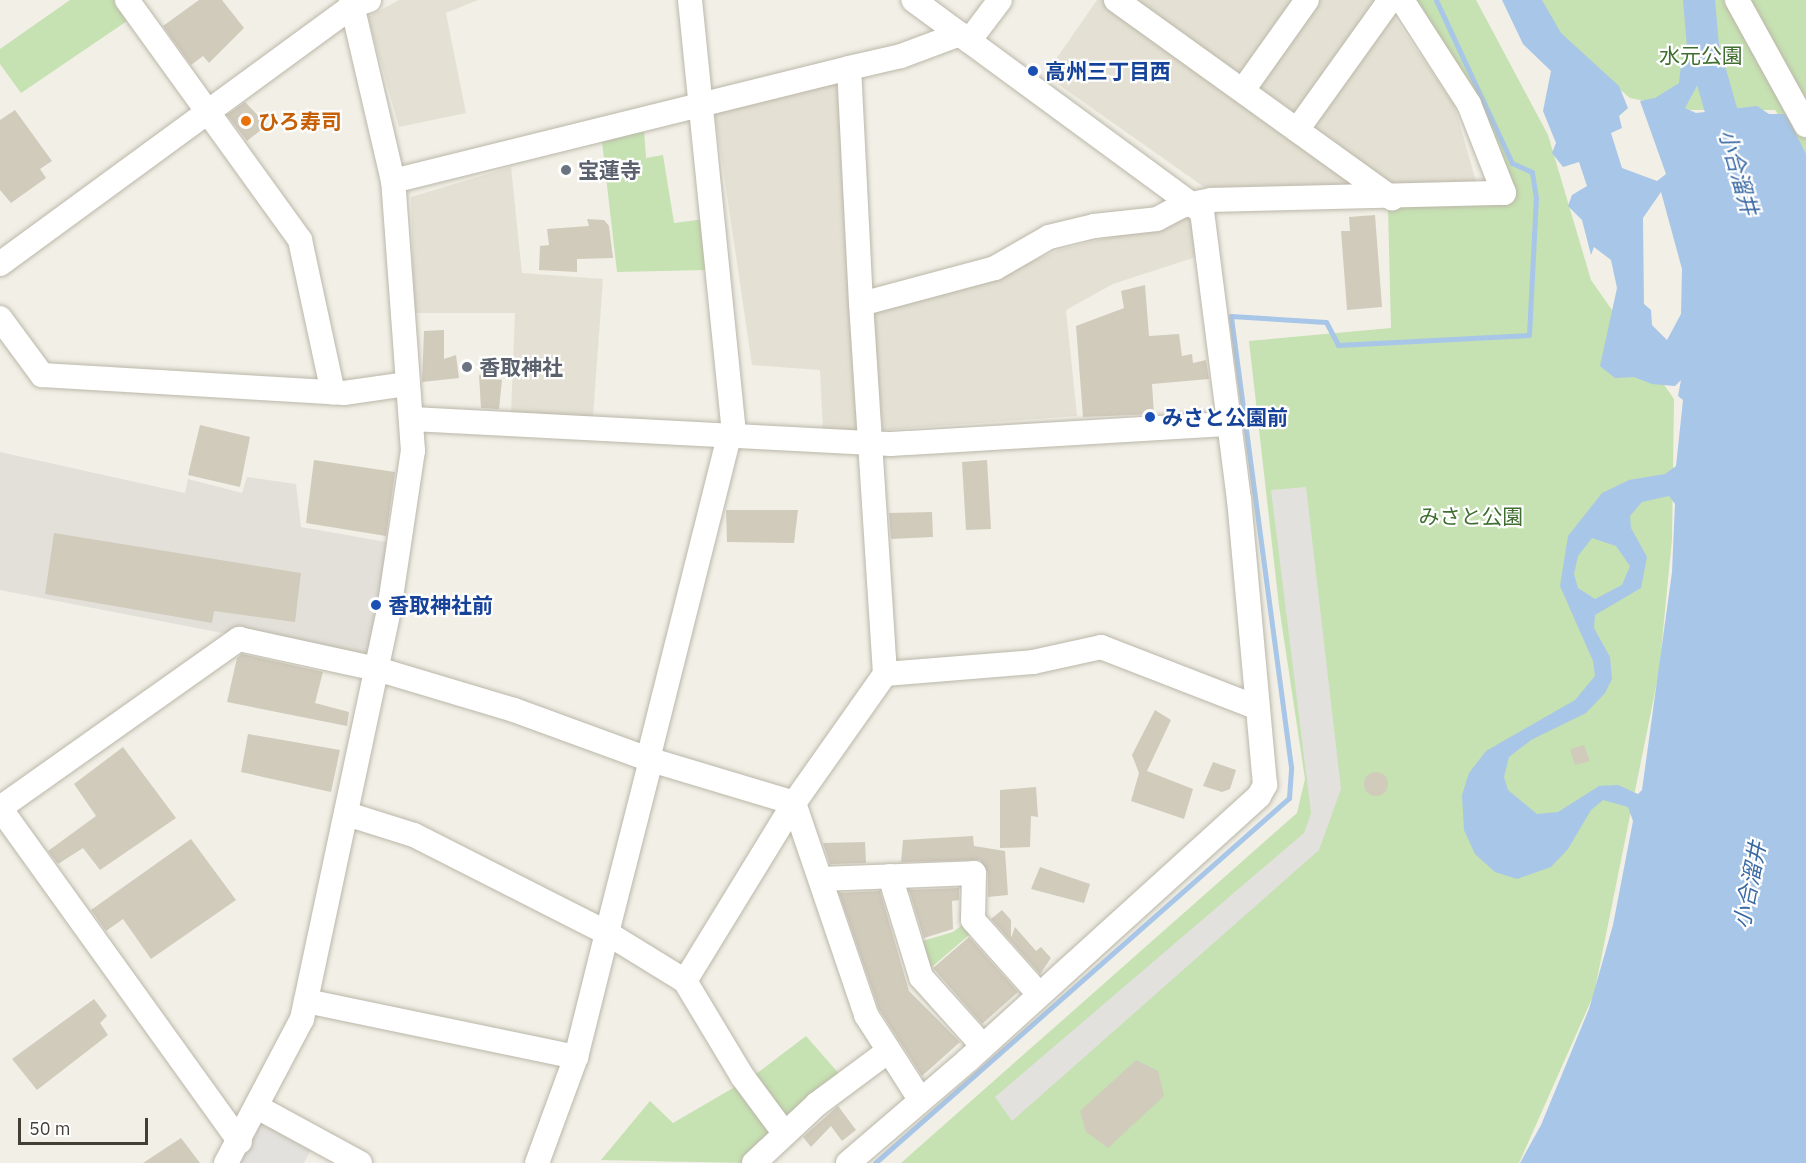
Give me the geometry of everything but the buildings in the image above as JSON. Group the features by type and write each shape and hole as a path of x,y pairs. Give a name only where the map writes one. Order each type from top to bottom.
{"street":[{"path":"127,0 304,250 333,392"},
{"path":"537,1163 576,1057 731,436 690,0"},
{"path":"848,1163 983,1046 1259,796 1265,785 1230,424 1208,234 1196,203 913,0"},
{"path":"393,181 701,102 901,56 965,37 1000,0"},
{"path":"1116,0 1392,198"},
{"path":"1243,90 1307,0"},
{"path":"1297,130 1390,0"},
{"path":"861,304 995,268 1049,237 1094,226 1157,219 1196,203 1504,194 1469,104 1402,0"},
{"path":"1737,0 1806,125"},
{"path":"0,264 208,114 357,2 393,181 405,290 407,384 412,419 413,451 399,554 377,669 306,1001 296,1034 259,1108 226,1163"},
{"path":"685,981 794,803 885,674 872,444 861,304 849,68"},
{"path":"0,318 42,375 333,392 407,384"},
{"path":"412,419 872,444 1230,424"},
{"path":"240,1142 0,808 239,639 377,669 514,710 649,759 794,803"},
{"path":"885,674 1033,662 1101,647 1258,708"},
{"path":"794,803 866,1015 887,1052 920,1099"},
{"path":"347,814 414,835 607,933 685,981 742,1076 785,1134"},
{"path":"820,879 974,873 973,920 1039,994"},
{"path":"890,876 921,977 983,1046"},
{"path":"306,1001 576,1057"},
{"path":"754,1163 817,1104 887,1052"},
{"path":"259,1108 360,1163"}],"shaded area":[{"path":"399,0 478,0 446,13 466,113 399,127 368,17"},
{"path":"1097,0 1382,0 1454,104 1477,185 1204,187 1045,75"},
{"path":"837,82 861,435 823,431 820,370 752,365 715,114"},
{"path":"511,167 522,273 603,279 593,417 511,413 515,313 414,313 411,197"},
{"path":"1189,217 1202,255 1113,284 1066,310 1077,416 883,430 872,312 974,286 1059,250"},
{"path":"0,452 185,493 188,479 242,493 247,477 296,484 301,527 392,543 368,661 0,590"},
{"path":"1306,487 1341,789 1319,850 1012,1121 995,1097 1304,833 1311,813 1271,490"},
{"path":"263,1115 315,1143 304,1163 235,1163"}],"green space":[{"path":"70,0 116,0 130,19 21,93 0,64 0,49"},
{"name":"みさと公園","path":"1408,0 1476,0 1548,135 1591,280 1674,399 1672,539 1659,672 1594,994 1519,1163 901,1163 1297,813 1305,779 1279,606 1249,341 1391,328 1388,207 1504,203"},
{"name":"水元公園","path":"1514,0 1806,0 1806,156 1775,110 1691,110 1630,98"},
{"path":"644,131 646,158 663,155 674,223 705,219 706,270 617,272 602,142"},
{"path":"969,920 976,929 926,972 916,943 953,932"},
{"path":"806,1036 841,1076 747,1163 601,1160 650,1101 673,1123 752,1077"}],"water":[{"path":"1502,0 1542,0 1561,33 1619,86 1628,108 1619,116 1622,128 1611,133 1622,168 1657,181 1666,174 1640,101 1655,98 1679,83 1681,65 1696,47 1705,53 1706,69 1685,108 1696,113 1757,106 1769,114 1786,114 1806,154 1806,1163 1520,1163 1541,1125 1589,1009 1613,925 1633,821 1628,807 1603,800 1591,810 1568,849 1551,867 1517,879 1495,872 1475,854 1464,830 1462,795 1469,773 1486,751 1575,700 1595,676 1593,661 1560,586 1568,536 1602,493 1629,480 1665,474 1676,466 1683,400 1678,396 1681,380 1675,386 1652,384 1634,377 1615,378 1600,366 1617,288 1611,260 1594,247 1591,255 1582,220 1568,206 1572,195 1587,186 1579,162 1563,167 1552,153 1556,143 1543,111 1551,71 1523,44","holes":["1661,192 1682,269 1681,314 1667,340 1652,325 1651,310 1644,304 1643,218","1669,496 1675,504 1672,572 1642,790 1638,794 1618,785 1599,786 1558,812 1537,814 1508,790 1504,777 1509,757 1531,740 1586,713 1605,693 1612,679 1610,657 1594,628 1595,615 1641,588 1647,557 1631,528 1630,516 1642,502","1592,538 1616,546 1630,566 1622,585 1595,599 1578,588 1574,574 1578,556"]}],"waterway":[{"path":"875,1163 1289,798 1291,767 1231,316 1326,322 1338,345 1529,335 1536,198 1532,172 1512,163 1436,0"},
{"name":"小合溜井","path":"1699,0 1703,47 1733,152"}],"place":[{"name":"高州三丁目西","path":"1033,71"},
{"name":"ひろ寿司","path":"246,121"},
{"name":"宝蓮寺","path":"566,170"},
{"name":"香取神社","path":"467,367"},
{"name":"みさと公園前","path":"1150,417"},
{"name":"香取神社前","path":"376,605"}]}
